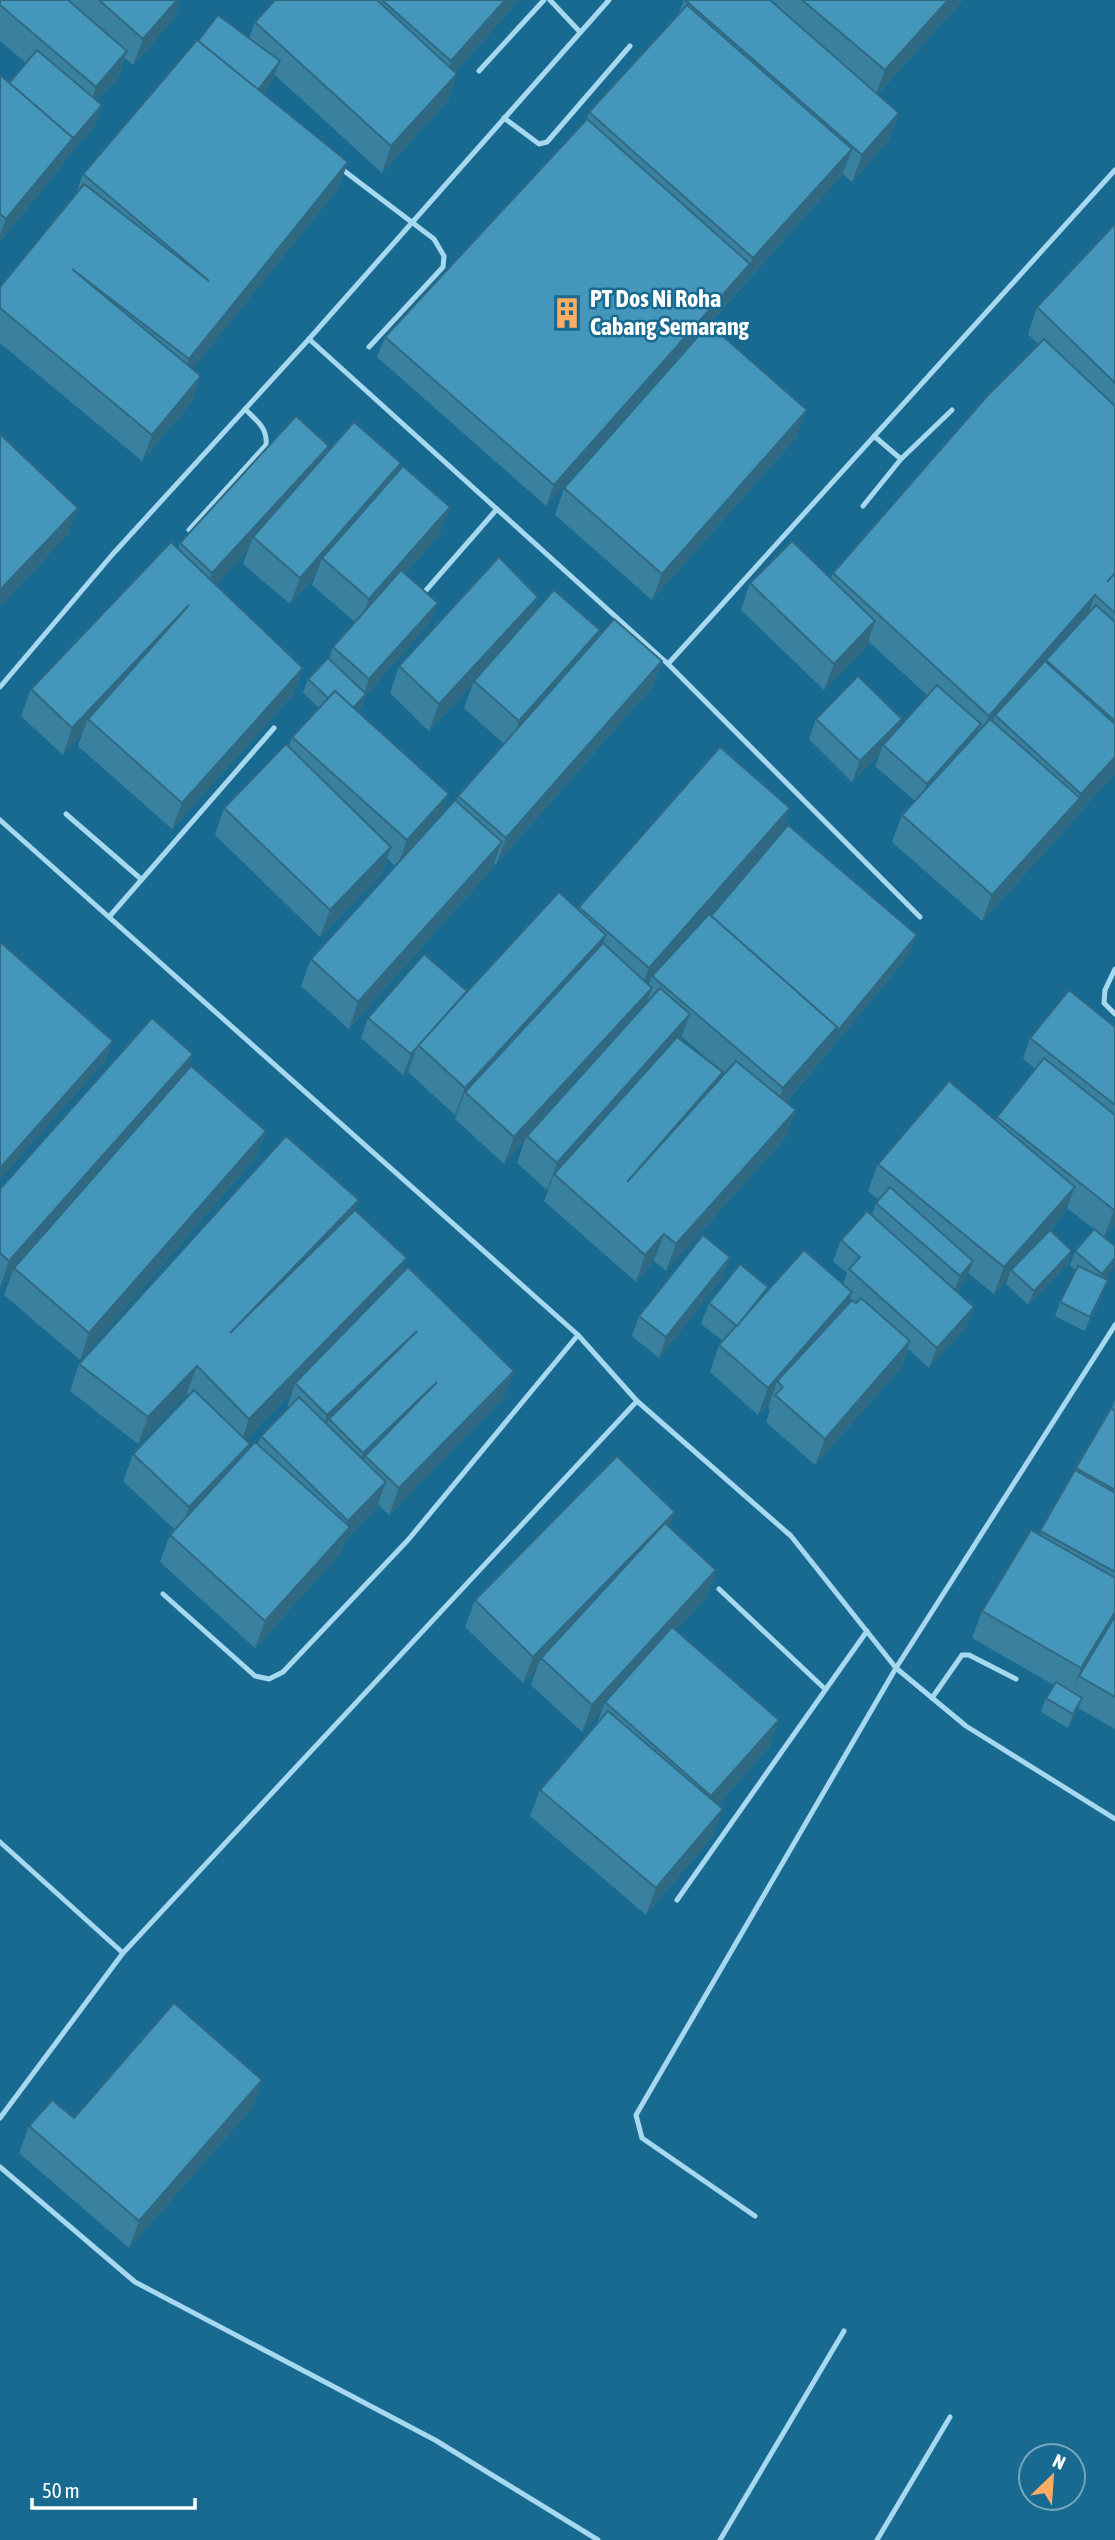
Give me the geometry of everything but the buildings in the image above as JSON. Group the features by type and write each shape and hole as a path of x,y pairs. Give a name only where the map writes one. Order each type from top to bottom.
{"lane":[{"path":"480,71 544,0"},
{"path":"550,0 580,32"},
{"path":"0,687 112,555 309,339 609,0"},
{"path":"504,118 525,138 538,145 547,142 630,46"},
{"path":"331,161 434,239 444,256 443,267 369,347"},
{"path":"668,664 1115,170"},
{"path":"309,339 668,664 920,917"},
{"path":"189,530 266,445 267,435 264,428 245,409"},
{"path":"863,506 901,460 952,410"},
{"path":"874,436 901,460"},
{"path":"418,599 497,509"},
{"path":"109,917 274,728"},
{"path":"66,814 141,879"},
{"path":"0,820 578,1335 637,1401 791,1536 896,1668 966,1726 1115,1819"},
{"path":"1115,969 1105,990 1104,1003 1115,1014"},
{"path":"755,2216 642,2138 636,2115 896,1668 1115,1325"},
{"path":"163,1594 255,1676 269,1679 283,1672 408,1539 578,1335"},
{"path":"0,2118 124,1952 637,1401"},
{"path":"719,1589 825,1689"},
{"path":"677,1900 867,1631"},
{"path":"932,1698 962,1655 968,1655 1016,1679"},
{"path":"0,1842 124,1952"},
{"path":"0,2167 135,2282 435,2440 598,2540"},
{"path":"720,2540 844,2331"},
{"path":"877,2540 950,2417"}],"place":[{"name":"PT Dos Ni Roha Cabang Semarang","path":"567,313"}]}
